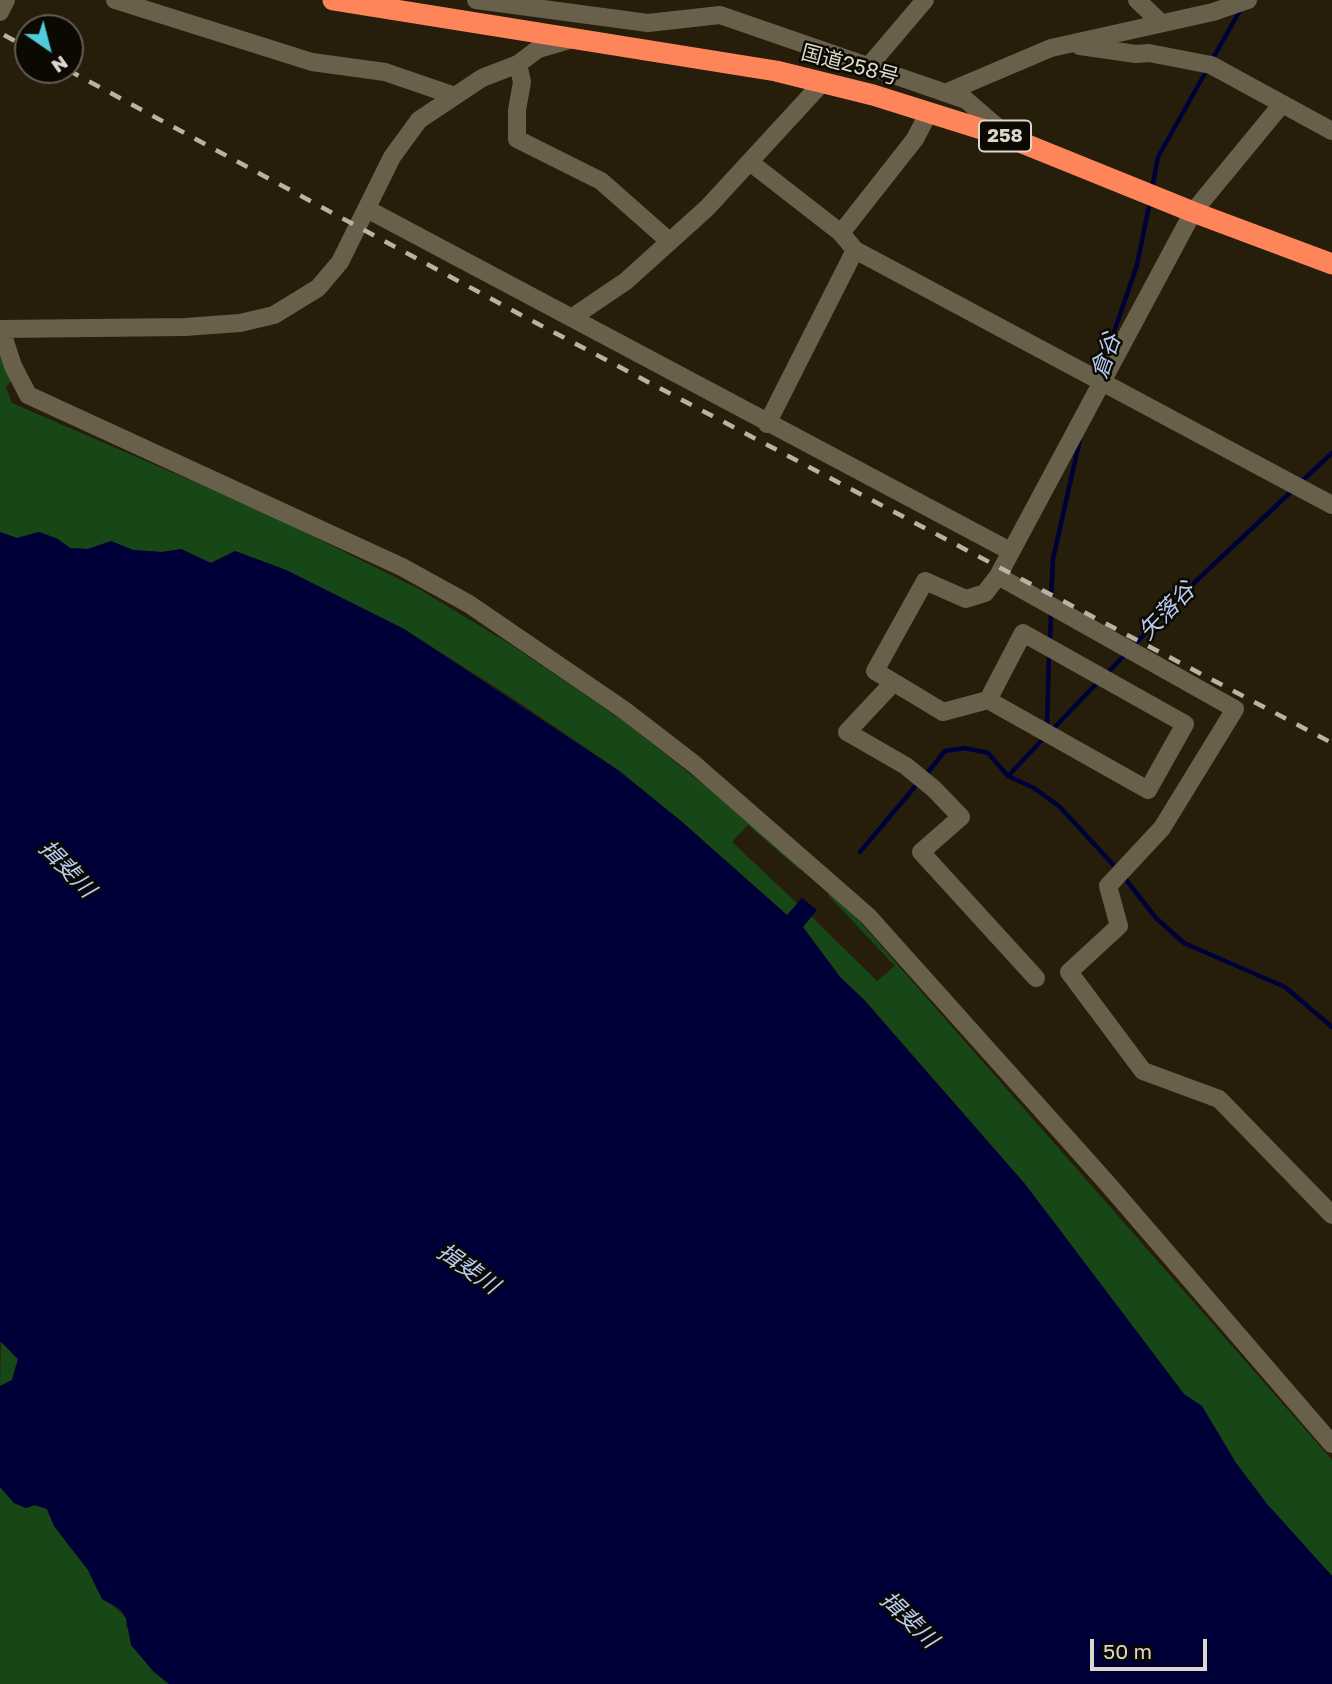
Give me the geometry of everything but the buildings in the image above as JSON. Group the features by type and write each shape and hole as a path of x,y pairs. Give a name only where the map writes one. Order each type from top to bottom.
{"highway":[{"name":"国道258号","path":"333,0 569,40 776,71 823,82 1010,138 1193,212 1332,264"}],"street":[{"path":"0,12 6,0"},
{"path":"116,0 312,62 385,72 455,96"},
{"path":"476,0 540,3 648,23 720,15 945,93 981,111 1010,138"},
{"path":"868,67 925,0"},
{"path":"1137,0 1160,22"},
{"path":"945,93 1051,48 1213,12 1248,0"},
{"path":"569,40 538,49 518,64 482,78 419,120 392,157 340,262 318,288 274,316 240,323 185,327 0,329 13,366 28,395 402,567 458,598 624,710 694,764 868,916 1107,1182 1332,1444"},
{"path":"1070,44 1136,54 1149,53 1211,65 1332,131"},
{"path":"518,64 522,82 517,110 517,139 601,181 669,241"},
{"path":"573,317 626,281 669,241 751,163 823,82"},
{"path":"988,700 1023,633 1185,724 1148,790 988,700 943,712 892,684 875,671 925,581 966,599 985,593 998,576 1193,212 1282,104"},
{"path":"841,233 915,139 929,113"},
{"path":"751,163 841,233 855,250 1332,505"},
{"path":"367,209 573,317 766,424 1010,551"},
{"path":"766,424 855,250"},
{"path":"998,576 1235,709 1162,828 1108,886 1119,926 1069,972 1143,1071 1219,1099 1332,1215"},
{"path":"892,684 847,732 906,766 934,789 961,817 921,852 1036,978"}],"green space":[{"path":"0,353 12,380 6,387 12,403 268,514 419,589 513,646 622,720 804,864 800,870 748,825 732,842 798,904 788,916 681,821 618,770 514,699 404,629 286,570 235,551 211,563 181,549 162,552 133,550 111,541 88,549 70,548 58,539 39,532 17,538 0,532"},
{"path":"833,891 1332,1460 1332,1576 1267,1504 1236,1463 1202,1407 1184,1394 1025,1184 864,999 840,977 802,926 811,916 877,981 895,966 828,895"},
{"path":"1,1341 18,1359 12,1380 0,1386"},
{"path":"0,1487 14,1503 26,1508 35,1505 47,1509 54,1526 88,1570 97,1589 126,1618 126,1626 153,1671 169,1684 0,1684"}],"water":[{"name":"揖斐川","path":"0,532 17,538 39,532 58,539 70,548 88,549 111,541 133,550 162,552 181,549 211,563 235,551 286,570 404,629 618,770 681,821 787,915 802,898 817,910 803,927 840,977 863,999 1025,1184 1184,1394 1202,1406 1236,1463 1267,1504 1332,1576 1332,1684 169,1684 153,1671 131,1645 126,1618 121,1610 102,1599 88,1570 54,1526 47,1509 35,1505 26,1508 14,1503 0,1487 0,1386 12,1380 18,1359 0,1341"}],"waterway":[{"name":"倉谷","path":"1212,60 1242,7"},
{"name":"倉谷","path":"1152,189 1158,157 1208,68"},
{"name":"倉谷","path":"1104,361 1137,265 1150,201"},
{"name":"倉谷","path":"1051,599 1053,559 1080,439"},
{"name":"矢落谷","path":"1300,483 1332,453"},
{"name":"矢落谷","path":"1133,646 1196,581 1294,489"},
{"name":"倉谷","path":"1050,641 1051,611"},
{"name":"倉谷","path":"1047,728 1049,653"},
{"name":"矢落谷","path":"1106,674 1127,653"},
{"name":"矢落谷","path":"1052,730 1100,680"},
{"name":"矢落谷","path":"1008,776 1044,738"},
{"path":"924,777 945,751 965,748 988,753 1008,776 1034,788 1060,807 1118,870"},
{"path":"860,852 918,783"},
{"path":"1124,877 1156,918 1184,943 1285,987 1332,1027"}],"railway":[{"path":"4,35 14,40"},
{"path":"84,79 523,316 1332,743"}]}
